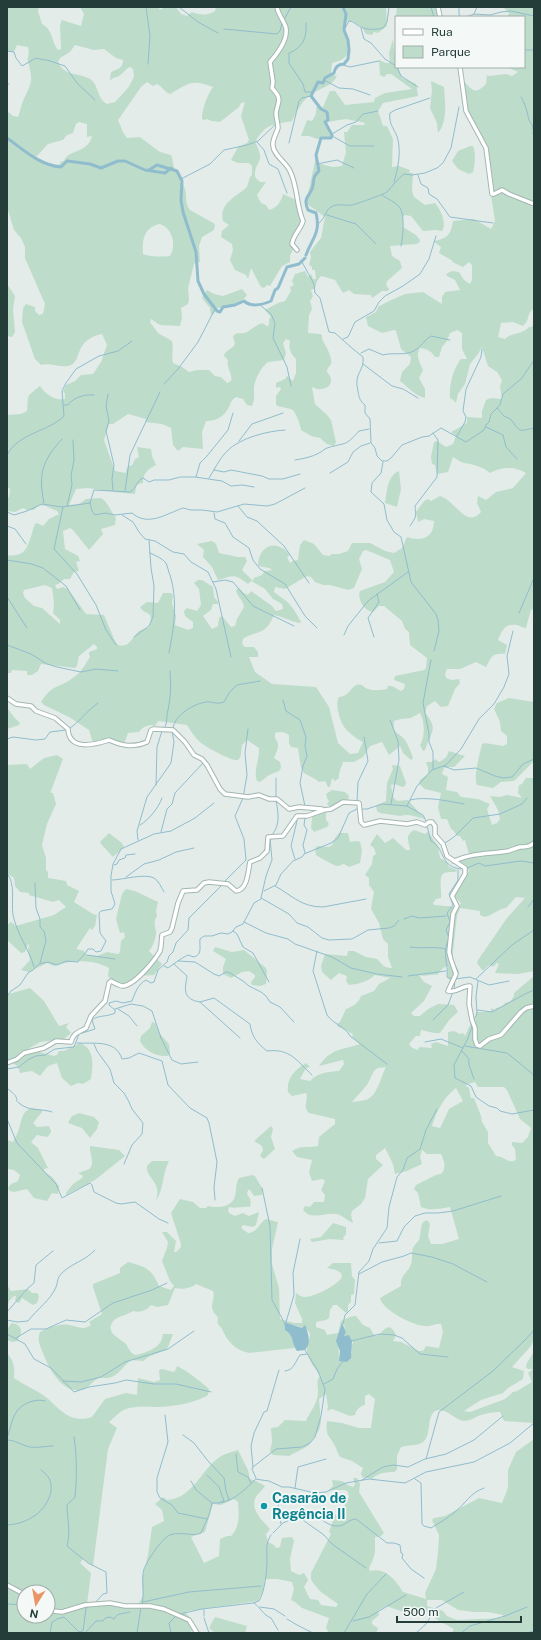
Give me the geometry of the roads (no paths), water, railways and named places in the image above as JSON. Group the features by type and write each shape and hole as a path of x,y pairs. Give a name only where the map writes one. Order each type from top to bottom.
{"street":[{"path":"277,7 281,19 286,26 286,33 277,55 270,62 274,82 272,88 278,95 280,103 276,114 277,129 273,140 273,148 289,168 296,186 299,210 303,221 293,239 292,244 297,250"},
{"path":"460,68 466,111 486,148 492,194 502,190 534,204"},
{"path":"7,698 16,704 31,706 36,711 55,718 68,728 69,737 78,744 95,745 109,740 116,743 137,746 147,742 151,730 173,730 185,742 194,755 202,759 207,765 220,789 225,794 248,797 258,795 269,799 277,799 289,809 299,807 324,810"},
{"path":"7,1063 17,1059 24,1053 44,1048 56,1041 71,1042 73,1036 86,1028 91,1016 105,1001 109,983 112,981 121,986 126,985 144,972 158,954 162,944 162,935 170,932 172,928 180,895 184,890 197,890 209,882 226,884 236,891 241,890 244,887 249,872 250,862 260,858 267,851 267,838 283,836 297,816 307,816 331,808 343,802 357,802 360,804 361,822 363,824 380,821 387,823 392,822 407,824 417,822 425,825 431,822 435,826 435,836 443,844 447,856 464,867 466,871 452,895 457,906 453,914 450,952 456,977 448,991 452,992 470,986 469,1002 472,1020 476,1030 476,1044 480,1046 489,1039 501,1035 521,1012 526,1008 534,1006"},
{"path":"454,861 470,855 507,851 519,847 526,848 534,843"},
{"path":"7,1585 16,1590"},
{"path":"56,1611 62,1612 85,1604 110,1603 125,1606 150,1606 164,1609 189,1620 197,1633"}],"water":[{"path":"284,1322 302,1328 305,1325 309,1342 305,1350 297,1351 291,1335 285,1330"},
{"path":"342,1323 346,1332 344,1336 349,1335 352,1341 351,1358 347,1362 339,1361 340,1351 336,1341"}],"waterway":[{"path":"146,7 150,36 148,64"},
{"path":"179,7 198,22 218,33"},
{"path":"284,20 291,7"},
{"path":"306,255 317,231 316,213 308,210 306,200 313,187 314,178 319,171 316,155 321,138 331,138 332,135 325,122 328,120 327,112 321,109 311,96 318,82 323,83 325,78 334,73 337,66 344,64 348,59 348,40 344,30 346,14 343,7"},
{"path":"344,30 349,21 366,29 383,28 387,22 389,7"},
{"path":"431,7 434,16"},
{"path":"459,7 460,16"},
{"path":"474,14 477,7"},
{"path":"469,16 474,14 490,15 511,11 534,16"},
{"path":"224,29 277,34 280,31 282,23"},
{"path":"306,23 305,38 298,48 289,53 289,63 303,84 305,92 312,92"},
{"path":"361,28 364,39 371,43 385,59 395,65"},
{"path":"525,50 534,50"},
{"path":"7,51 14,52 16,58 22,66 36,58 65,66 77,83 95,100"},
{"path":"340,64 350,67 379,61"},
{"path":"397,68 401,76 418,87"},
{"path":"324,80 339,88 353,89 370,95"},
{"path":"289,143 299,101 302,98 311,96"},
{"path":"521,97 533,129"},
{"path":"394,182 398,166 399,145 397,136 390,121 390,113 430,98"},
{"path":"318,224 323,219 329,208 333,206 352,205 370,199 387,192 404,174 412,175 425,173 437,168 443,163 451,148 459,107"},
{"path":"332,134 347,125 356,122 363,114 378,111"},
{"path":"181,179 210,164 224,150 258,141 277,123"},
{"path":"533,132 534,136"},
{"path":"332,136 350,146 374,146"},
{"path":"7,138 32,156 53,166 61,167 67,161 90,164 101,168 118,161 125,161 145,170 165,173 171,168"},
{"path":"257,142 264,150 269,164 278,169 287,193"},
{"path":"317,164 337,160 354,168"},
{"path":"149,170 157,165 177,171 182,181 181,200 183,212 196,252 198,281 204,294 217,311 220,312 223,307 235,305 244,301 250,305 261,305 271,301 287,267 299,264 305,258"},
{"path":"418,175 421,184 428,188 429,194 437,199 450,217 493,223"},
{"path":"382,195 396,204 402,211 403,226 401,246"},
{"path":"327,215 356,224 376,244"},
{"path":"343,339 348,337 355,322 374,311 379,302 385,296 420,274 429,259 436,236"},
{"path":"302,262 314,284 315,293 320,298 329,332 335,333 363,357 362,366 357,380 358,393 361,401 365,405 365,413 370,419 371,443 375,448 377,456 382,461 387,461 391,458 402,445 422,437 429,436 441,428 466,442 484,430 489,422 491,414 500,405 503,394 522,378 534,360"},
{"path":"260,305 271,314 275,323 273,338 287,367 291,386"},
{"path":"164,384 178,369 198,342 215,309"},
{"path":"361,353 369,349 383,355 406,353 414,351 431,336 450,340"},
{"path":"7,455 18,442 50,426 64,416 62,391 76,369 99,356 118,351 132,341"},
{"path":"457,436 465,422 466,417 463,411 466,389 481,357 482,349"},
{"path":"363,364 392,386 403,389 418,398"},
{"path":"125,491 130,455 160,392"},
{"path":"108,394 106,406 109,421 106,431 114,465 112,479 113,490"},
{"path":"64,405 68,405 73,400 80,397 94,395"},
{"path":"497,408 504,416 511,419 517,428 521,430 534,428"},
{"path":"196,477 200,463 228,430 233,413"},
{"path":"239,441 252,424 283,413"},
{"path":"486,427 503,435 506,447 517,459"},
{"path":"295,460 310,457 327,448 344,444 359,431 369,429"},
{"path":"209,478 222,457 232,446 254,436 285,430"},
{"path":"410,526 416,516 415,506 437,477 438,440 433,433"},
{"path":"44,503 41,484 43,468 50,454 62,439"},
{"path":"67,506 72,485 71,476 74,460 73,440"},
{"path":"330,473 348,462 353,452 361,446 370,443"},
{"path":"383,462 381,473 372,483 371,492 384,504 387,520 394,532 401,537 411,582 436,614 439,631 434,651"},
{"path":"214,470 224,472 231,470 262,476 269,479 283,479 300,474"},
{"path":"90,503 94,490 130,492 143,478 149,482 154,480 169,480 180,477 195,477 222,481 231,486 242,485 254,487"},
{"path":"90,503 92,511 95,515 105,513 115,515 132,513 144,519 151,519 164,516 183,508 217,512 244,504 267,506 275,504 305,488"},
{"path":"7,512 14,515 42,504 62,507 90,503"},
{"path":"238,506 247,517 257,521 284,546 309,583"},
{"path":"63,507 54,549 77,574 96,605 106,630 116,645"},
{"path":"214,513 215,519 225,523 233,537 249,548 253,560 260,569 285,584 305,616 317,628"},
{"path":"122,515 133,522 145,539 155,541 173,552 184,554 191,562 208,572 216,589 231,657"},
{"path":"7,526 15,529 26,544"},
{"path":"134,637 149,626 153,617 154,586 149,540"},
{"path":"150,553 161,558 166,563 174,594 175,604 169,653"},
{"path":"7,560 32,564 43,568 66,586 80,610"},
{"path":"344,635 348,626 368,601 408,572"},
{"path":"519,613 534,578"},
{"path":"213,582 225,580 233,582 253,606 294,626"},
{"path":"374,637 368,618 379,602 377,594"},
{"path":"7,597 27,628"},
{"path":"407,806 417,786 432,770 446,765 461,749 479,719 494,704 504,687 509,674 507,656 513,631"},
{"path":"7,645 31,654 47,664 57,667 81,672 96,669 118,671"},
{"path":"431,660 423,703 429,734 429,742 433,752 433,769"},
{"path":"164,729 171,686 170,671"},
{"path":"173,728 177,719 190,708 206,702 224,702 229,693 237,685 260,681"},
{"path":"283,700 286,711 300,720 306,737 305,746 307,756 303,766 300,783 305,806"},
{"path":"69,729 98,703"},
{"path":"390,720 398,741 399,760 391,804"},
{"path":"224,882 246,860 244,839 235,816 243,798 247,775 245,753 248,729"},
{"path":"7,739 13,737 36,740 45,739 50,732 66,730"},
{"path":"156,785 157,747 162,731"},
{"path":"138,840 137,831 147,797 171,763 174,742 172,731"},
{"path":"357,802 358,782 368,761 364,737"},
{"path":"444,766 454,770 476,768 503,778 512,777 523,764 534,759"},
{"path":"161,832 167,809 172,804 175,793 204,762"},
{"path":"276,778 276,798"},
{"path":"140,825 153,813 162,798"},
{"path":"445,843 454,837 473,818 500,814 522,804 527,798"},
{"path":"272,835 278,823 276,800"},
{"path":"410,800 444,800 464,804"},
{"path":"7,996 11,991 20,985 28,973 39,964 48,962 57,965 66,961 78,962 88,949 93,949 96,952 101,951 106,941 100,933 99,913 101,911 112,909 115,904 111,891 111,876 113,864 121,849 154,834 171,831 195,818 214,803"},
{"path":"360,809 367,809 382,804 407,806 423,815 427,823"},
{"path":"264,891 276,885 281,874 293,861 302,857 304,854 331,843 338,838 349,813 357,809"},
{"path":"305,818 304,825 307,830 303,845 305,853"},
{"path":"295,859 291,846 297,821"},
{"path":"427,826 431,841 439,849 447,863 456,868 464,869"},
{"path":"261,898 266,876 272,860 270,838"},
{"path":"126,877 144,864 159,860 176,852 194,848"},
{"path":"114,865 117,864 119,860 125,858 126,855 135,854"},
{"path":"467,868 479,863 485,866 521,861 534,863"},
{"path":"452,979 447,977 445,954 449,938 446,930 450,922 447,913 453,905 449,894 458,880 458,870"},
{"path":"7,873 10,878 12,888 13,915 15,922 34,967"},
{"path":"112,880 139,876 150,877 154,878 160,884 164,892"},
{"path":"35,883 36,908 40,919 40,927 44,931 46,941 40,963"},
{"path":"115,1010 109,1005 109,1003 116,1001 123,1003 132,1001 137,989 143,982 146,980 151,983 154,982 158,970 167,962 176,943 188,930 189,918 221,886"},
{"path":"275,886 303,903 315,907 323,907 366,899"},
{"path":"261,898 289,914 297,923 308,927 322,938 329,940 352,939 368,930 389,928 394,926 399,920"},
{"path":"164,966 168,968 188,955 194,957 197,956 200,952 200,939 204,936 212,936 221,933 228,934 232,932 236,927 243,924 254,903 261,899"},
{"path":"528,907 534,899"},
{"path":"404,919 412,916 419,918 446,916"},
{"path":"244,922 266,933 288,939 295,944 332,957 351,968 377,974 402,977"},
{"path":"476,979 512,945 534,930"},
{"path":"233,931 237,934 243,947 253,953 269,982"},
{"path":"410,947 446,949"},
{"path":"317,951 313,971 327,1015 346,1030 350,1036 387,1064"},
{"path":"87,955 115,959"},
{"path":"178,961 195,962 219,976 226,972 230,973 261,992 270,1002 280,1007 294,1022"},
{"path":"174,964 187,976 185,989 187,996 194,1001 200,1002 240,1038"},
{"path":"408,976 446,971"},
{"path":"455,979 470,977 489,985 509,981"},
{"path":"454,990 455,979"},
{"path":"474,1021 477,1013 476,997 478,981"},
{"path":"477,1010 492,1012 534,990"},
{"path":"433,1020 448,1005 453,992"},
{"path":"200,1002 214,998 250,1024 252,1033 260,1045 267,1051 282,1052 287,1054 297,1060 312,1075"},
{"path":"115,1009 131,1004 143,1006 152,1011 161,1038 172,1060 181,1064 198,1062"},
{"path":"118,1009 129,1016 137,1026"},
{"path":"7,1069 19,1067 29,1059 36,1056 45,1055 55,1049 74,1047 79,1034 95,1029 92,1020 97,1017 115,1013 115,1010"},
{"path":"473,1024 468,1038 454,1065 455,1078 471,1086 476,1097 489,1106 497,1108 500,1111 512,1114 534,1110"},
{"path":"425,1042 441,1039 463,1048"},
{"path":"77,1043 97,1043 109,1045 115,1048 122,1059 129,1058 139,1053 162,1061 168,1085 190,1108 207,1118 209,1123 217,1162 214,1187 215,1200"},
{"path":"94,1044 97,1051 110,1069 114,1083 124,1093 132,1109 143,1123 142,1134 132,1145 124,1164"},
{"path":"465,1046 507,1053 534,1075"},
{"path":"462,1051 469,1059 469,1065 474,1079"},
{"path":"7,1088 14,1094 17,1101 23,1106 31,1109 52,1112"},
{"path":"343,1324 345,1315 355,1305 359,1272 369,1261 373,1249 387,1228 389,1207 397,1177 403,1170 407,1158 420,1149 426,1130 437,1109"},
{"path":"7,1119 17,1143 56,1184 62,1198 90,1183 94,1192 116,1203 121,1204 135,1202 159,1219 168,1223"},
{"path":"262,1188 270,1226 272,1300 284,1322"},
{"path":"379,1243 397,1241 404,1227 415,1216 425,1213 453,1211 501,1196"},
{"path":"286,1322 294,1295 293,1273 300,1239"},
{"path":"7,1320 17,1322 28,1321 50,1297 56,1287 60,1275 95,1250"},
{"path":"7,1312 34,1283 36,1265 53,1251"},
{"path":"359,1274 382,1262 411,1253 432,1257 453,1264 487,1282"},
{"path":"16,1338 31,1329 46,1329 66,1320 85,1322 113,1303 152,1290 167,1283"},
{"path":"426,1459 439,1412 493,1371 534,1330"},
{"path":"63,1381 81,1382 101,1377 125,1362 168,1349 194,1331"},
{"path":"7,1334 25,1344 34,1359 51,1368 74,1392 89,1387 126,1380 154,1384 176,1384 211,1392"},
{"path":"351,1341 380,1334 394,1335 402,1338 420,1354 448,1357"},
{"path":"253,1467 276,1449 302,1447 310,1443 315,1437 321,1416 325,1389 318,1371 305,1350"},
{"path":"285,1371 292,1367 300,1355 307,1354"},
{"path":"324,1384 333,1379 337,1369 343,1361"},
{"path":"256,1478 252,1469 251,1446 254,1433 264,1412 267,1411 279,1370"},
{"path":"7,1438 14,1417 20,1408 34,1401 45,1401"},
{"path":"165,1415 168,1442 157,1478 157,1492 160,1498 172,1505 178,1513 207,1519"},
{"path":"362,1480 383,1467 393,1465 408,1467 425,1459 446,1454 474,1440 503,1416"},
{"path":"255,1479 269,1481 282,1487 289,1487 315,1493 326,1492 346,1483 369,1479 405,1483 426,1472 474,1462 510,1443 534,1423"},
{"path":"183,1435 194,1443 224,1478 229,1500"},
{"path":"74,1437 76,1490 75,1497 67,1505 69,1530 67,1546 88,1563 106,1572 107,1593 103,1594 95,1603"},
{"path":"7,1440 15,1441 29,1447 53,1446"},
{"path":"236,1454 238,1472 248,1477 251,1483"},
{"path":"295,1488 298,1467 326,1459"},
{"path":"7,1525 22,1522 35,1516 45,1505 49,1498 51,1484 46,1474 41,1470"},
{"path":"207,1475 219,1487 224,1501 219,1503"},
{"path":"415,1479 421,1483 422,1524 431,1528 459,1509 472,1495 484,1488"},
{"path":"213,1503 225,1502 231,1499 241,1493 255,1480"},
{"path":"191,1481 196,1490 212,1503"},
{"path":"142,1604 144,1569 155,1550 163,1540 170,1535 201,1533 209,1515 212,1503"},
{"path":"278,1503 281,1524"},
{"path":"273,1533 283,1523 296,1517 315,1517 335,1526 340,1526 356,1519 387,1543 400,1545 401,1553 403,1554 402,1558 411,1569 424,1578"},
{"path":"300,1518 324,1535 332,1544 366,1568"},
{"path":"180,1614 202,1609 259,1601 263,1592 267,1565 267,1544 271,1535"},
{"path":"344,1633 367,1594 386,1574"},
{"path":"143,1602 189,1592 261,1586"},
{"path":"416,1633 426,1624 436,1608 464,1592"},
{"path":"353,1621 369,1617 406,1595"},
{"path":"254,1603 271,1618 278,1630"},
{"path":"7,1604 16,1605"},
{"path":"79,1632 83,1631 86,1608 88,1607"},
{"path":"137,1633 141,1607"},
{"path":"260,1607 274,1609 285,1616"},
{"path":"461,1633 470,1626 505,1616 527,1607"},
{"path":"204,1610 204,1616"},
{"path":"85,1633 96,1621 103,1621 105,1618 110,1617 114,1619 119,1614 130,1612"},
{"path":"171,1633 169,1623 176,1616"},
{"path":"57,1619 64,1617 80,1633"},
{"path":"204,1618 209,1633"},
{"path":"287,1619 313,1633"},
{"path":"50,1633 52,1624"},
{"path":"526,1633 534,1631"}],"place":[{"name":"Casarão de Regência II","path":"264,1506"}]}
